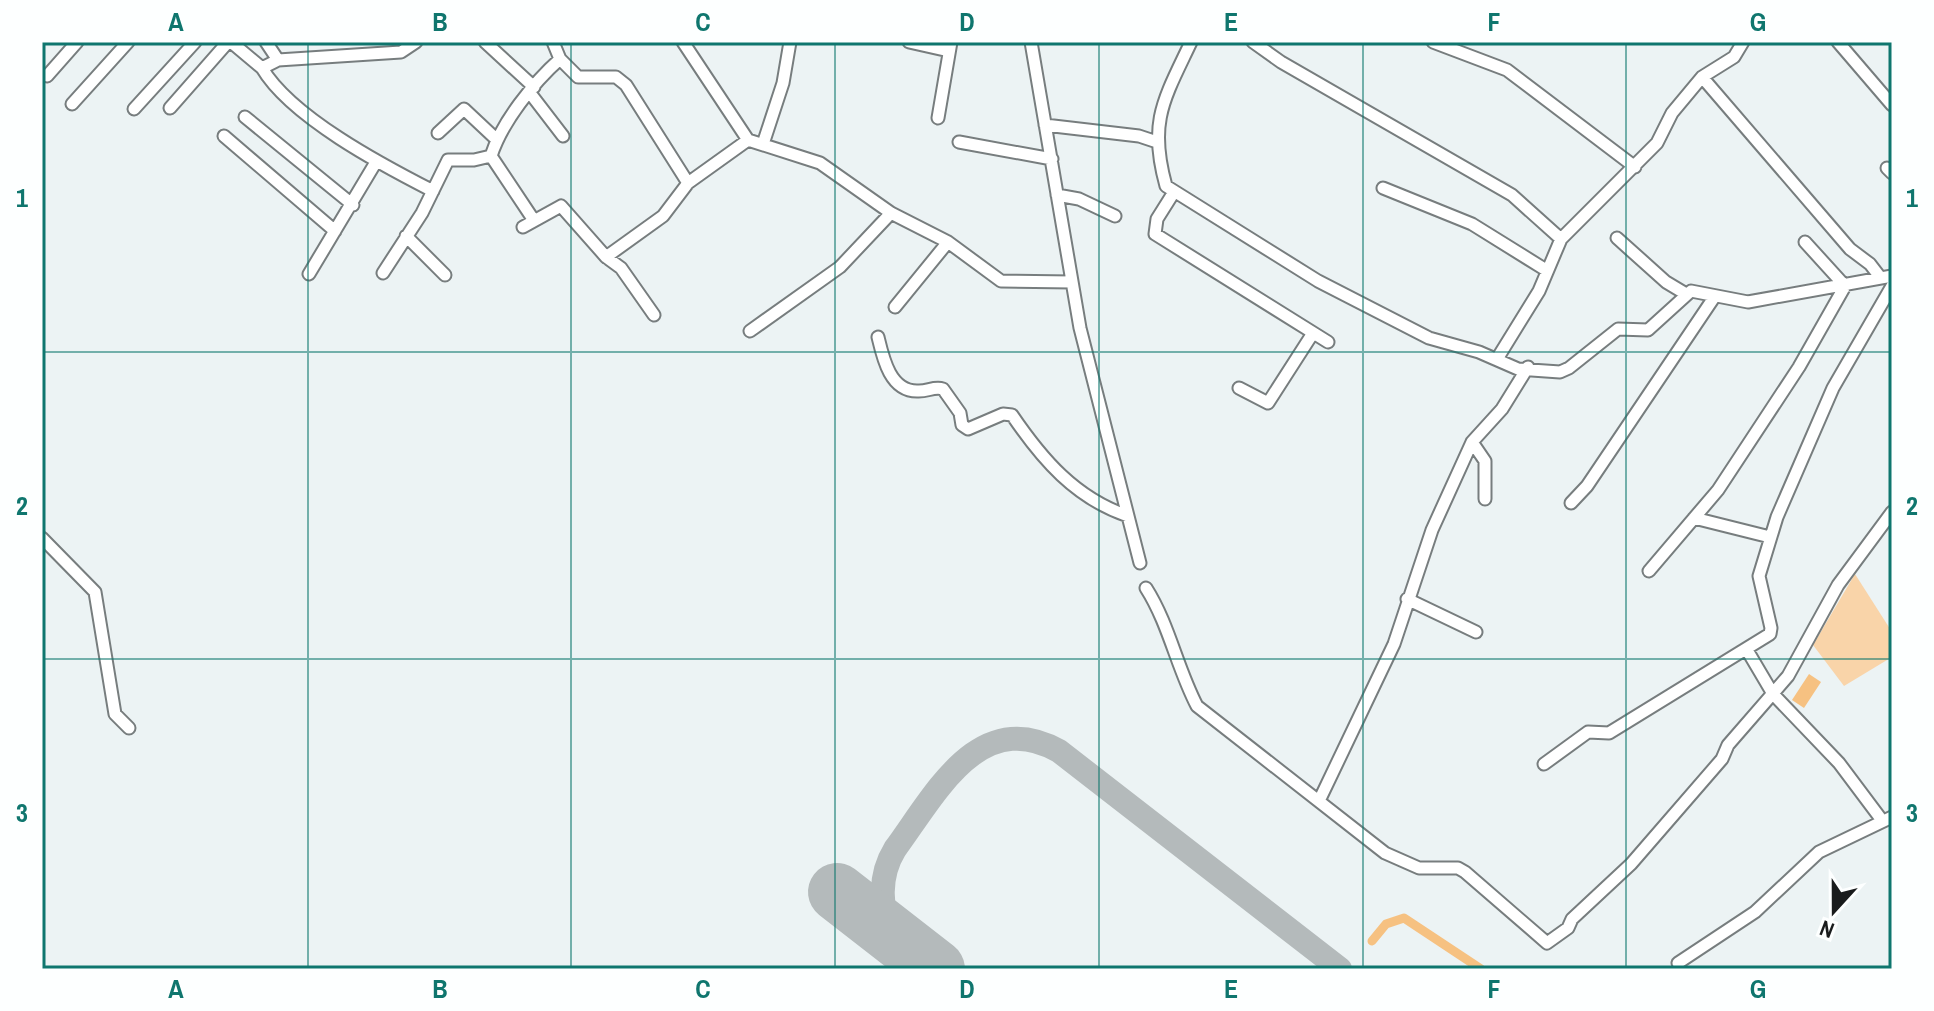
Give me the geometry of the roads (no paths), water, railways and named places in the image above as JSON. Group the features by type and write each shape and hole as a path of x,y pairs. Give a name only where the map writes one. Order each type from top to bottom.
{"street":[{"path":"47,76 77,42"},
{"path":"72,104 128,42"},
{"path":"134,109 195,42"},
{"path":"170,108 230,42 262,68 299,108 376,162 433,191"},
{"path":"266,42 278,60"},
{"path":"332,42 340,54"},
{"path":"392,42 401,52"},
{"path":"262,68 278,60 401,52 416,42"},
{"path":"485,42 532,90 563,136"},
{"path":"553,42 560,59 578,77 620,79 688,183"},
{"path":"683,42 748,140 820,163 891,213 948,242 1001,281 1072,282"},
{"path":"763,144 783,83 790,42"},
{"path":"909,42 950,46 938,118"},
{"path":"1031,42 1080,328 1140,563"},
{"path":"1191,42 1160,108 1157,142 1166,186 1318,281 1415,331 1518,369 1528,367 1550,372 1569,368 1618,329 1642,331 1653,327 1686,294 1697,291 1748,302 1886,277"},
{"path":"1253,42 1281,62 1512,195 1561,239"},
{"path":"1433,42 1507,70 1635,167"},
{"path":"1497,359 1539,291 1561,239 1657,143 1672,113 1702,77 1734,57 1743,42"},
{"path":"1838,42 1892,105"},
{"path":"560,59 532,90 496,139 491,156 528,223 561,206 606,257 621,268 654,315"},
{"path":"1702,77 1850,249 1886,277"},
{"path":"438,133 464,109 496,139"},
{"path":"245,117 353,205"},
{"path":"1045,125 1139,136 1157,142"},
{"path":"224,136 335,231"},
{"path":"606,257 663,216 688,183 748,140"},
{"path":"959,142 1052,159"},
{"path":"383,273 433,191 448,160 474,160 491,156"},
{"path":"309,274 376,162"},
{"path":"1383,188 1472,224 1546,270"},
{"path":"1174,192 1157,219 1155,234 1328,342"},
{"path":"1057,195 1079,199 1115,216"},
{"path":"750,331 840,267 891,213"},
{"path":"406,236 445,275"},
{"path":"1617,238 1666,282 1686,294"},
{"path":"895,307 948,242"},
{"path":"1805,242 1845,286"},
{"path":"1649,571 1718,490 1799,367 1845,286"},
{"path":"1544,764 1588,732 1609,733 1763,640 1771,628 1759,576 1770,537 1800,458 1833,388 1892,286"},
{"path":"1571,503 1587,486 1715,296"},
{"path":"1239,388 1268,403 1313,333"},
{"path":"878,337 889,373 904,387 915,392 937,387 943,389 960,413 962,425 968,429 1003,414 1012,415 1042,460 1090,499 1128,516"},
{"path":"1319,801 1394,644 1432,530 1472,442 1502,409 1528,367"},
{"path":"1472,442 1485,461 1485,499"},
{"path":"1146,588 1158,606 1183,679 1197,706 1385,853 1408,864 1465,872 1547,943 1568,928 1572,919 1631,864 1704,782 1722,759 1728,745 1788,676 1838,585 1892,512"},
{"path":"1694,518 1770,537"},
{"path":"42,538 95,592 115,714 129,728"},
{"path":"1407,599 1476,632"},
{"path":"1678,963 1755,912 1819,852 1887,818 1773,694 1747,650"}],"waterway":[{"path":"1372,941 1386,924 1404,918 1481,969"}]}
